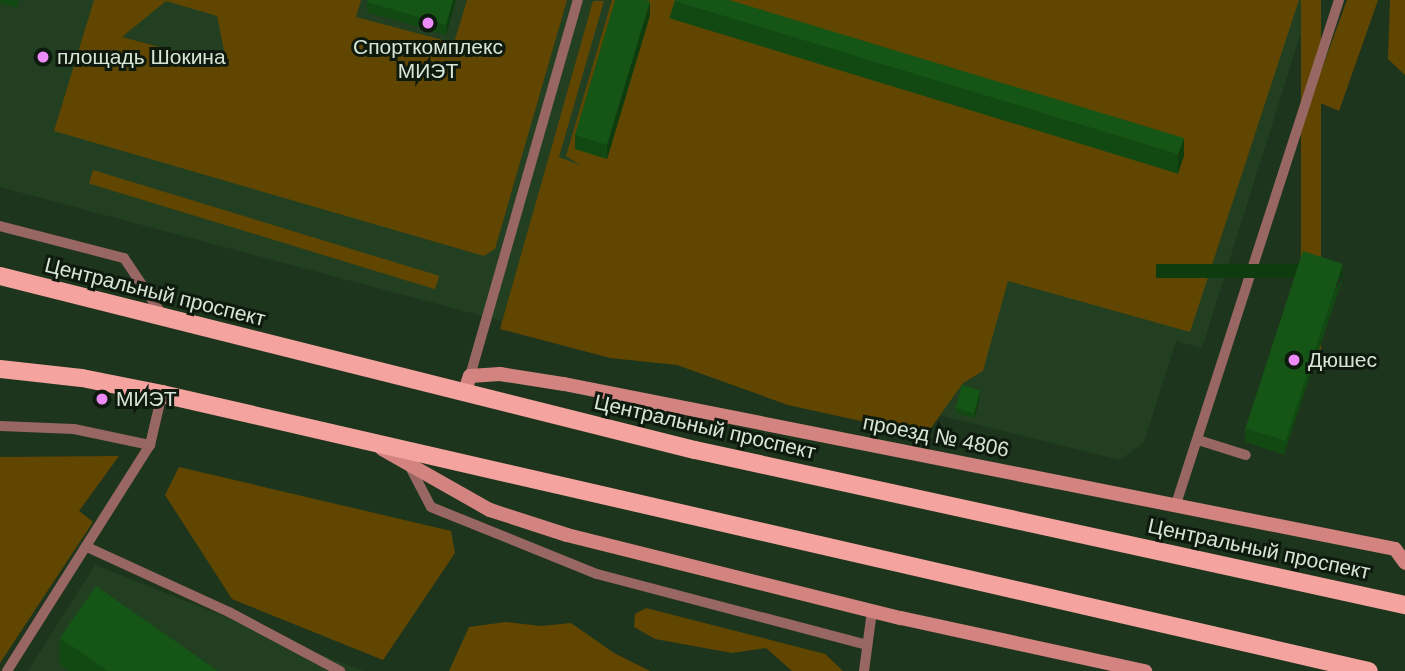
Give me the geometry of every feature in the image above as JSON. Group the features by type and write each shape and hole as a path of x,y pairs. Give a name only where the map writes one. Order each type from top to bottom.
{"main road":[{"name":"Центральный проспект","path":"0,276 695,450 1405,605"},
{"path":"0,369 106,381 1369,671"}],"street":[{"name":"проезд № 4806","path":"470,376 499,374 564,384 1176,504 1395,548 1405,563"},
{"path":"464,394 470,376"},
{"path":"369,442 490,510 567,535 872,611 1145,671"},
{"path":"1073,671 1077,655"}],"lane":[{"path":"470,376 578,0"},
{"path":"1176,504 1339,0"},
{"path":"0,226 124,258 164,318"},
{"path":"7,671 150,445 162,394"},
{"path":"0,426 74,429 150,445"},
{"path":"1198,440 1246,455"},
{"path":"408,463 431,507 597,573 867,645"},
{"path":"87,547 229,612 340,671"},
{"path":"864,671 872,611"}],"shaded area":[{"path":"0,0 1311,0 1202,348 1176,341 1144,442 1120,460 902,406 505,322 0,187"},
{"path":"94,0 361,0 356,17 454,43 467,0 567,0 495,249 484,256 54,131","holes":["166,1 217,16 227,65 122,37"]},
{"path":"612,0 1299,0 1190,332 1008,281 983,371 963,383 931,428 901,430 788,405 677,365 610,358 500,329 593,1 604,1 559,157 580,165 566,156"},
{"path":"1301,0 1321,0 1321,355 1301,355"},
{"path":"1347,0 1378,0 1339,111 1311,99"},
{"path":"1390,0 1405,0 1405,75 1388,59"},
{"path":"93,170 439,276 435,289 89,183"},
{"path":"119,456 79,511 93,522 0,663 0,457"},
{"path":"179,467 451,531 455,553 383,660 232,599 165,495"},
{"path":"95,565 363,671 28,671"},
{"path":"646,608 825,654 843,671 792,671 766,648 732,653 655,639 634,627 635,614"},
{"path":"506,622 541,626 571,623 614,653 650,671 449,671 469,627"}],"building":[{"path":"453,0 446,25 367,2"},
{"path":"615,0 650,1 607,145 575,135"},
{"path":"675,0 729,0 1184,138 1178,154"},
{"name":"Дюшес","path":"1303,251 1343,264 1285,441 1246,428"},
{"path":"962,385 980,390 974,413 955,408"},
{"path":"96,586 218,671 108,671 60,638"}],"place":[{"name":"Спорткомплекс МИЭТ","path":"428,23"},
{"name":"площадь Шокина","path":"43,57"},
{"name":"Дюшес","path":"1294,360"},
{"name":"МИЭТ","path":"102,399"}]}
